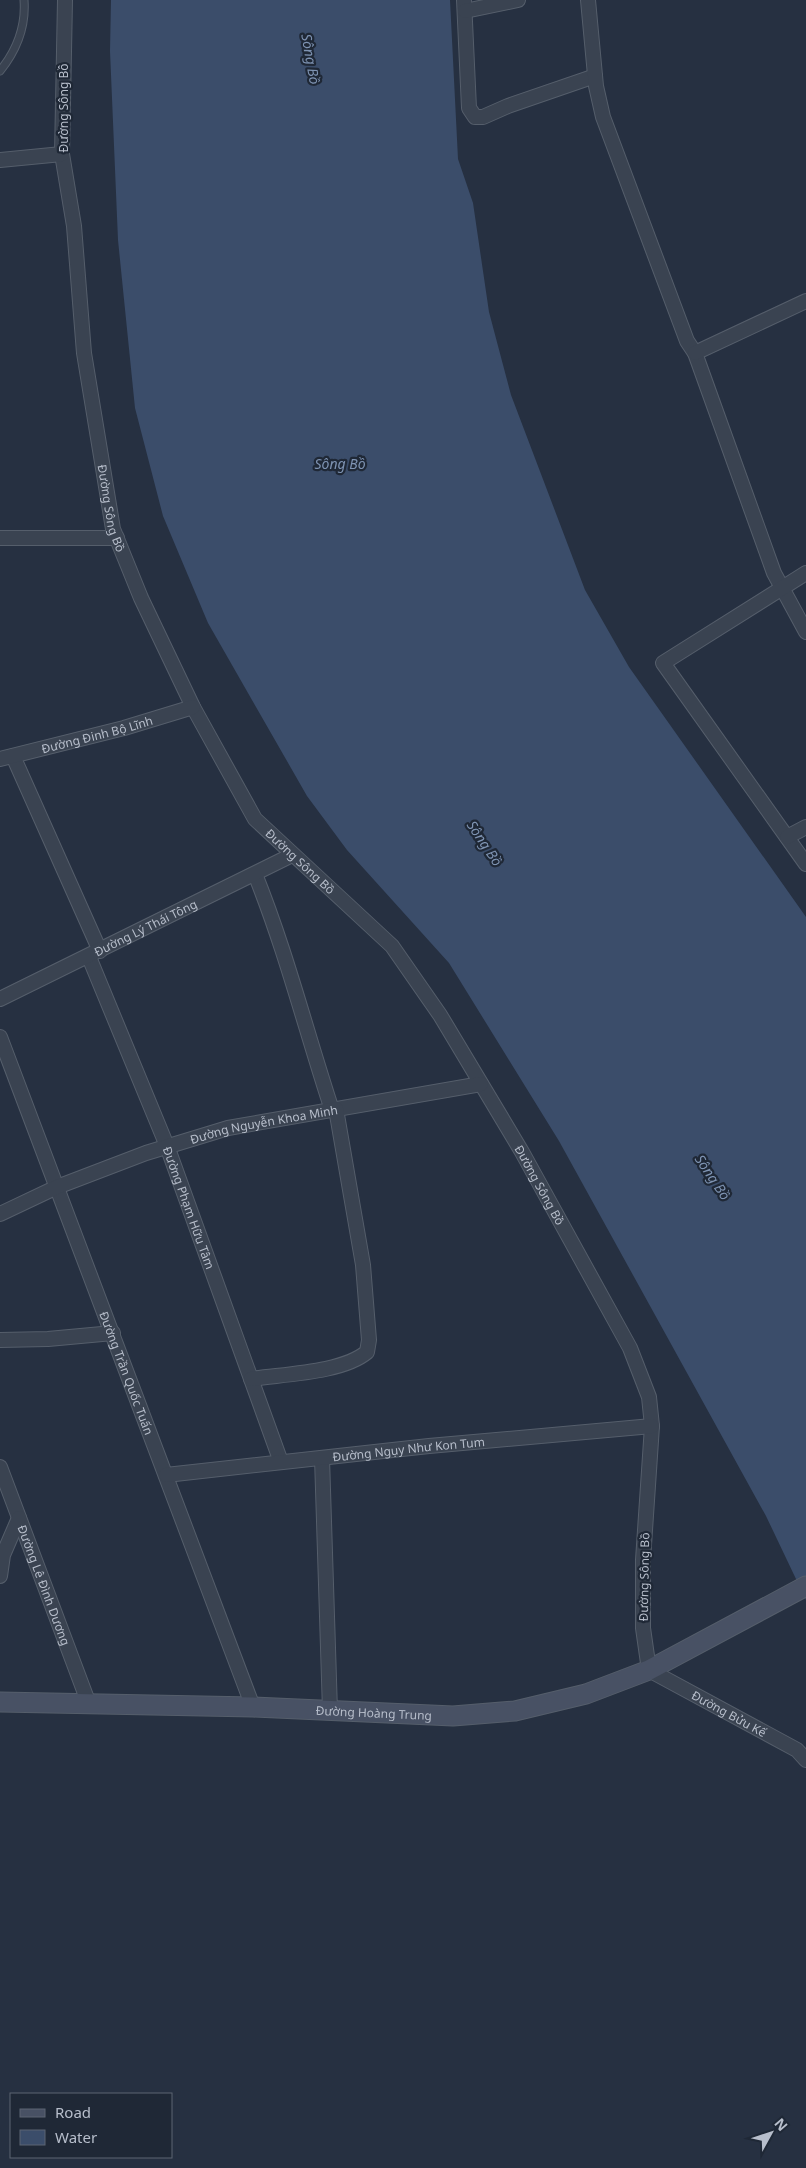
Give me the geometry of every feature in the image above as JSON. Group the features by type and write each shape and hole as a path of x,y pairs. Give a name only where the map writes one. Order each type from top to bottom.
{"main road":[{"name":"Đường Hoàng Trung","path":"0,1702 253,1707 453,1716 515,1711 586,1694 649,1670 806,1586"}],"street":[{"name":"Đường Sông Bồ","path":"65,0 62,154 74,226 84,353 102,465 117,538 141,598 193,707 255,820 392,946 440,1015 522,1152 630,1348 649,1397 652,1426 643,1560 643,1628 649,1670"},
{"path":"518,0 464,6 469,108 478,118 595,76"},
{"path":"588,0 595,76 603,117 687,341 695,353 774,574 806,632"},
{"path":"0,160 62,154"},
{"path":"695,353 806,301"},
{"path":"0,538 117,538"},
{"path":"806,573 782,586 663,663 806,864"},
{"name":"Đường Đinh Bộ Lĩnh","path":"4,757 124,728 193,707"},
{"name":"Đường Phạm Hữu Tâm","path":"4,757 95,954 167,1146 281,1462"},
{"path":"787,837 806,827"},
{"name":"Đường Lý Thái Tông","path":"0,999 95,954 292,855"},
{"path":"251,1378 357,1360 367,1352 369,1340 363,1265 334,1109 304,1024 291,973 255,874"},
{"name":"Đường Trần Quốc Tuấn","path":"0,1037 253,1707"},
{"name":"Đường Nguyễn Khoa Minh","path":"0,1214 57,1187 167,1146 228,1128 481,1084"},
{"path":"0,1340 48,1339 112,1333"},
{"name":"Đường Ngụy Như Kon Tum","path":"166,1475 652,1426"},
{"path":"322,1458 330,1710"},
{"name":"Đường Lê Đình Dương","path":"0,1467 88,1704"},
{"path":"0,1576 3,1556 19,1518"},
{"name":"Đường Bửu Kế","path":"649,1670 797,1750 806,1760"}],"lane":[{"path":"0,71 15,49 24,19 24,0"}],"water":[{"name":"Sông Bồ","path":"111,0 450,0 458,159 473,203 489,312 511,395 585,590 629,667 806,917 806,1600 766,1516 559,1141 449,963 347,850 307,796 208,623 163,516 135,408 118,240 110,51"}]}
